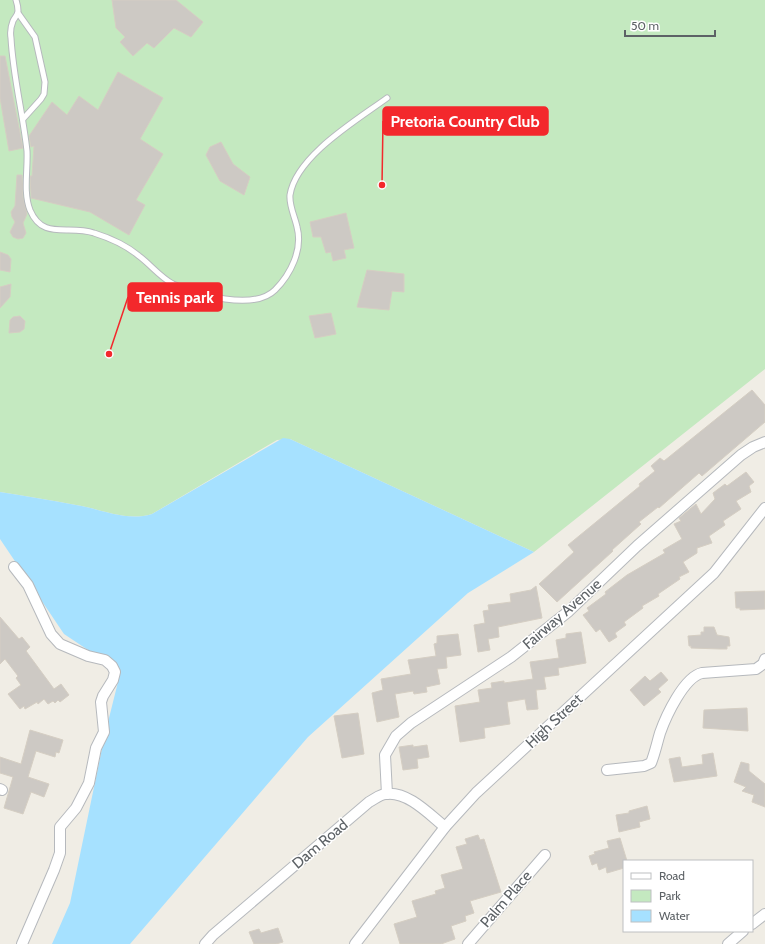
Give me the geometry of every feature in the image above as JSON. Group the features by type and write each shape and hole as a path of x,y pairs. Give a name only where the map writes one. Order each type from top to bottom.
{"street":[{"name":"Fairway Avenue","path":"387,794 385,755 396,736 411,723 511,657 569,611 637,546 735,460 753,447 765,442"},
{"name":"High Street","path":"355,944 445,827 476,793 714,573 765,510"},
{"path":"14,567 28,585 51,634 60,644 88,656 105,660 112,666 115,672 113,680 101,702 104,732 96,748 89,783 76,808 60,827 60,853 22,944"},
{"path":"607,770 644,766 651,763 660,733 669,714 685,685 695,676 702,673 756,669 763,664 765,660"},
{"path":"387,794 406,798 445,827"},
{"name":"Dam Road","path":"205,944 213,935 370,802 387,794"},
{"name":"Palm Place","path":"468,944 545,855"},
{"path":"753,923 765,914"},
{"path":"728,944 742,932"}],"lane":[{"path":"16,0 18,13 35,38 45,82 45,89 41,99 22,119"},
{"path":"18,13 13,22 11,38 27,153 27,199 30,210 40,225 48,230 74,229 93,233 124,244 172,283 192,291 234,300 252,300 264,297 274,291 285,276 298,251 298,229 290,203 290,194 297,178 310,158 323,145 387,98"}],"green space":[{"path":"0,0 765,0 765,369 534,552 290,439 277,440 152,514 142,516 123,516 67,503 0,492"}],"water":[{"path":"283,438 290,439 534,552 468,593 308,737 130,944 52,944 70,903 105,734 120,674 116,664 91,652 64,634 0,539 0,492 67,503 123,516 142,516 152,514"}],"building":[{"path":"112,0 176,0 203,22 191,37 174,28 154,48 147,43 133,56 120,42 125,37 116,28"},
{"path":"0,56 5,56 23,148 9,151 0,98"},
{"path":"118,72 163,98 140,139 163,154 136,200 145,205 129,235 90,212 31,198 30,176 32,176 34,146 31,147 29,136 52,102 67,115 79,96 98,110"},
{"path":"221,142 233,164 250,177 244,195 220,181 206,155 210,147"},
{"path":"17,175 22,175 23,197 27,214 23,223 26,233 23,238 18,239 13,237 10,232 15,222 11,212 15,206"},
{"path":"346,213 354,248 344,250 346,258 333,261 331,252 326,253 321,237 313,237 310,222"},
{"path":"0,252 8,255 11,259 10,272 0,270"},
{"path":"367,270 404,274 404,292 392,291 389,310 357,307"},
{"path":"11,284 10,297 0,308 0,287"},
{"path":"331,313 336,334 315,338 309,316"},
{"path":"20,316 25,321 24,329 20,332 9,333 10,320 13,317"},
{"path":"752,390 765,405 765,422 702,476 699,473 659,508 658,507 639,522 641,524 557,602 539,584 574,552 568,545 640,486 639,484 655,471 651,466 660,458 664,461"},
{"path":"746,472 754,482 749,486 751,492 736,501 741,509 723,521 725,525 709,536 712,543 697,548 697,553 683,562 689,572 679,577 680,579 658,594 659,596 642,606 643,608 624,622 626,625 615,633 617,637 609,642 600,629 596,632 583,615 589,611 587,608 606,594 605,592 627,575 665,553 663,550 682,539 674,524 681,521 679,518 696,504 701,514 715,499 713,493 725,484 727,486"},
{"path":"536,586 542,618 498,627 499,637 488,639 490,650 478,652 474,625 485,623 483,611 489,610 488,605 511,602 510,594 531,590"},
{"path":"765,591 765,609 740,610 740,608 736,608 735,592"},
{"path":"0,617 19,639 22,637 30,647 26,651 54,689 61,684 69,695 60,702 58,700 55,703 53,701 48,704 44,699 38,704 37,702 25,709 24,706 20,709 8,694 21,685 16,678 18,676 5,659 0,664"},
{"path":"704,627 714,627 717,635 729,637 730,646 727,646 727,649 691,648 691,646 689,646 688,636 701,635 701,632 704,632"},
{"path":"581,632 586,663 558,668 559,675 544,677 546,689 536,690 538,709 527,710 525,699 507,702 510,724 484,728 485,738 460,742 455,706 480,702 478,690 492,688 491,683 504,681 504,683 533,679 530,662 559,658 556,640 566,638 566,634"},
{"path":"458,634 461,655 446,657 447,668 437,669 440,684 426,687 427,692 414,694 413,691 395,694 399,717 377,722 372,693 383,690 381,679 411,674 408,660 436,656 434,644 437,643 437,636"},
{"path":"661,672 668,680 658,689 661,692 644,706 630,690 645,676 650,681"},
{"path":"747,708 748,731 703,728 704,710"},
{"path":"358,713 364,754 342,758 334,716"},
{"path":"30,730 63,740 59,753 56,752 55,757 36,751 28,777 49,784 44,797 31,792 23,814 4,808 13,777 0,773 0,757 21,764"},
{"path":"413,745 413,747 427,745 429,757 417,759 418,768 403,770 399,747"},
{"path":"713,753 717,776 674,782 669,759 680,757 682,767 703,764 702,755"},
{"path":"741,762 749,764 749,771 765,784 765,807 752,802 754,795 742,791 746,787 734,782"},
{"path":"647,806 650,819 639,822 640,827 619,832 616,815 629,813 629,811"},
{"path":"478,835 480,840 484,839 501,892 470,901 474,913 465,916 466,921 451,926 455,939 441,944 400,944 394,924 417,917 412,901 436,894 435,891 445,888 441,875 463,869 456,847 467,844 465,839"},
{"path":"620,838 627,860 623,860 623,868 607,873 606,867 599,870 597,863 592,865 589,856 595,854 594,852 609,848 607,841"},
{"path":"278,928 283,942 276,944 254,944 249,932 259,929 261,933"}],"place":[{"name":"Pretoria Country Club","path":"382,185"},
{"name":"Tennis park","path":"109,354"}]}
